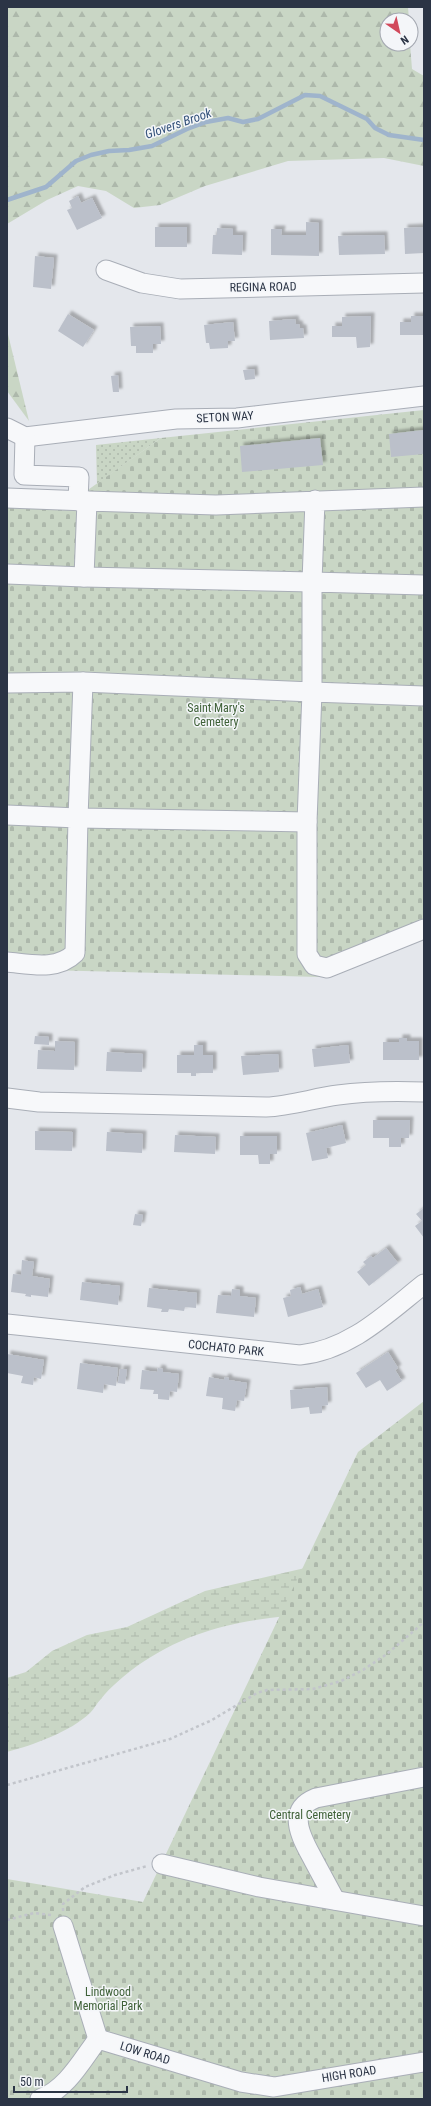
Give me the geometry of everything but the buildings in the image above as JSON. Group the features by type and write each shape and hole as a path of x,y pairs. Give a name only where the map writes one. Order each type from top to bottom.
{"street":[{"name":"REGINA ROAD","path":"106,270 148,285 180,289 424,283"},
{"name":"SETON WAY","path":"25,436 176,419 237,418 424,396"},
{"path":"7,421 25,436"},
{"path":"7,428 25,436"},
{"path":"25,436 24,475 79,477 83,501 84,577"},
{"path":"7,498 216,505 424,497"},
{"path":"315,500 312,582 312,692 308,822 307,951 312,964 319,968 327,968 424,929"},
{"path":"7,574 424,585"},
{"path":"7,962 50,965 67,961 75,953 83,682"},
{"path":"7,683 83,682 424,696"},
{"path":"7,815 78,818 308,822"},
{"path":"7,1098 39,1102 266,1107 288,1106 324,1097 355,1093 424,1092"},
{"name":"COCHATO PARK","path":"7,1324 300,1355 333,1348 356,1336 424,1284"},
{"path":"335,1900 299,1829 299,1812 302,1807 316,1798 424,1777"},
{"path":"162,1864 259,1887 424,1916"},
{"path":"40,2099 58,2089 70,2077 98,2039 63,1926"},
{"name":"LOW ROAD","path":"98,2039 241,2082 271,2095"},
{"name":"HIGH ROAD","path":"271,2095 424,2062"}],"path":[{"path":"7,1785 170,1739 212,1720 257,1693 267,1690 313,1689 341,1681 363,1670 387,1654 424,1622"},
{"path":"63,1926 63,1904 85,1887 138,1867 162,1864"},
{"path":"7,1920 34,1913 49,1914 63,1926"}],"green space":[{"path":"7,7 408,7 408,12 379,12 379,52 411,52 412,69 424,76 424,166 384,158 288,161 205,186 160,205 134,208 106,191 78,186 47,200 7,224"},
{"path":"7,330 29,421 7,391"},
{"name":"Saint Mary's Cemetery","path":"424,410 424,934 319,977 7,969 7,493 85,492 161,438"},
{"path":"161,438 97,484 96,445"},
{"path":"424,1401 424,2099 7,2099 7,1879 143,1902 358,1452"},
{"path":"305,1568 286,1616 227,1626 190,1637 172,1645 137,1666 118,1681 82,1720 51,1737 7,1752 7,1678 26,1672 52,1651 87,1635 127,1627 205,1591"}],"waterway":[{"name":"Glovers Brook","path":"7,200 46,187 76,161 91,155 109,151 129,150 152,146 187,129 206,122 228,118 243,122 258,119 305,95 320,96 367,119 375,128 389,135 424,140"}],"park label":[{"name":"Central Cemetery","path":"310,1815"},
{"name":"Lindwood Memorial Park","path":"108,1999"}]}
